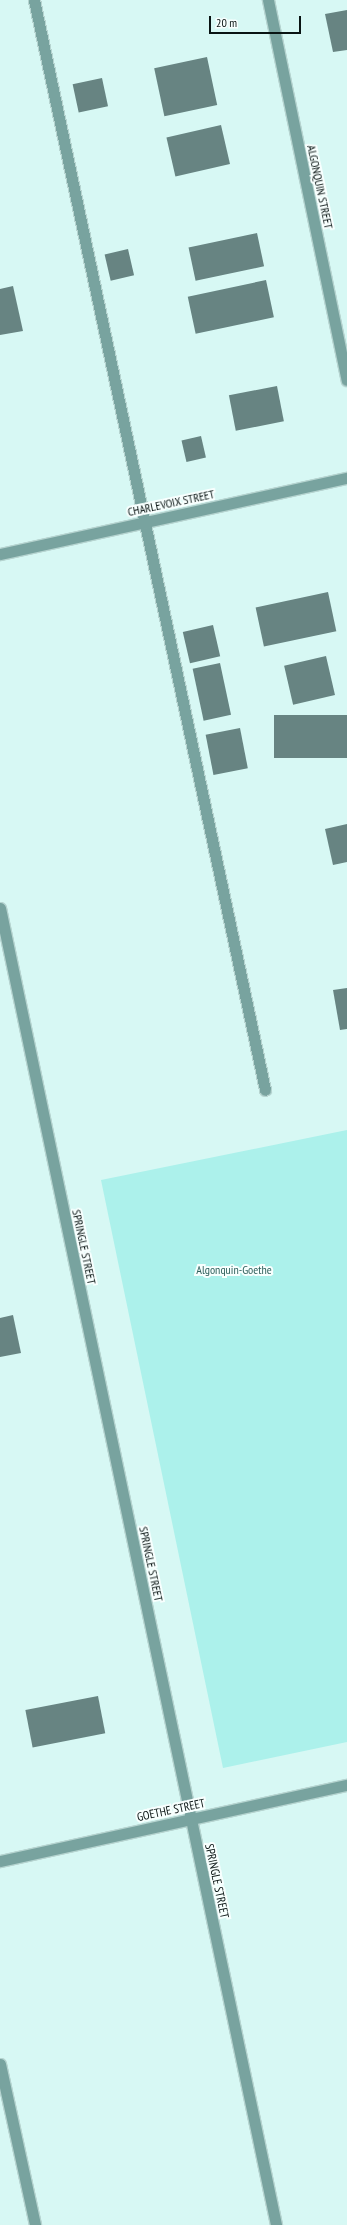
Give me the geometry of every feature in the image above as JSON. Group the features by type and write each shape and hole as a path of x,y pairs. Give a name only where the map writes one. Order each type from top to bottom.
{"street":[{"path":"34,0 265,1090"},
{"name":"ALGONQUIN STREET","path":"268,0 347,380"},
{"name":"CHARLEVOIX STREET","path":"0,554 347,478"},
{"name":"SPRINGLE STREET","path":"0,908 276,2225"},
{"name":"GOETHE STREET","path":"0,1861 347,1785"},
{"path":"0,2064 35,2225"}],"green space":[{"name":"Algonquin-Goethe","path":"347,1130 347,1742 223,1768 101,1180"}],"building":[{"path":"347,10 347,50 333,52 325,14"},
{"path":"207,57 217,105 164,116 154,68"},
{"path":"102,78 108,106 79,113 73,84"},
{"path":"221,125 230,164 175,177 166,138"},
{"path":"257,233 264,266 196,281 189,248"},
{"path":"128,249 134,275 111,281 105,254"},
{"path":"266,280 274,317 196,334 188,297"},
{"path":"13,286 23,331 0,335 0,289"},
{"path":"277,386 284,421 236,431 229,395"},
{"path":"201,436 206,457 186,462 182,440"},
{"path":"328,592 336,631 264,647 256,607"},
{"path":"213,625 220,656 190,663 183,632"},
{"path":"326,656 335,695 293,705 284,666"},
{"path":"220,663 231,715 204,721 193,669"},
{"path":"274,715 347,715 347,758 274,758"},
{"path":"240,728 248,768 213,775 206,735"},
{"path":"347,824 347,862 333,865 325,829"},
{"path":"347,988 347,1029 340,1030 333,990"},
{"path":"13,1315 21,1353 0,1357 0,1318"},
{"path":"98,1696 105,1733 33,1747 25,1710"}]}
